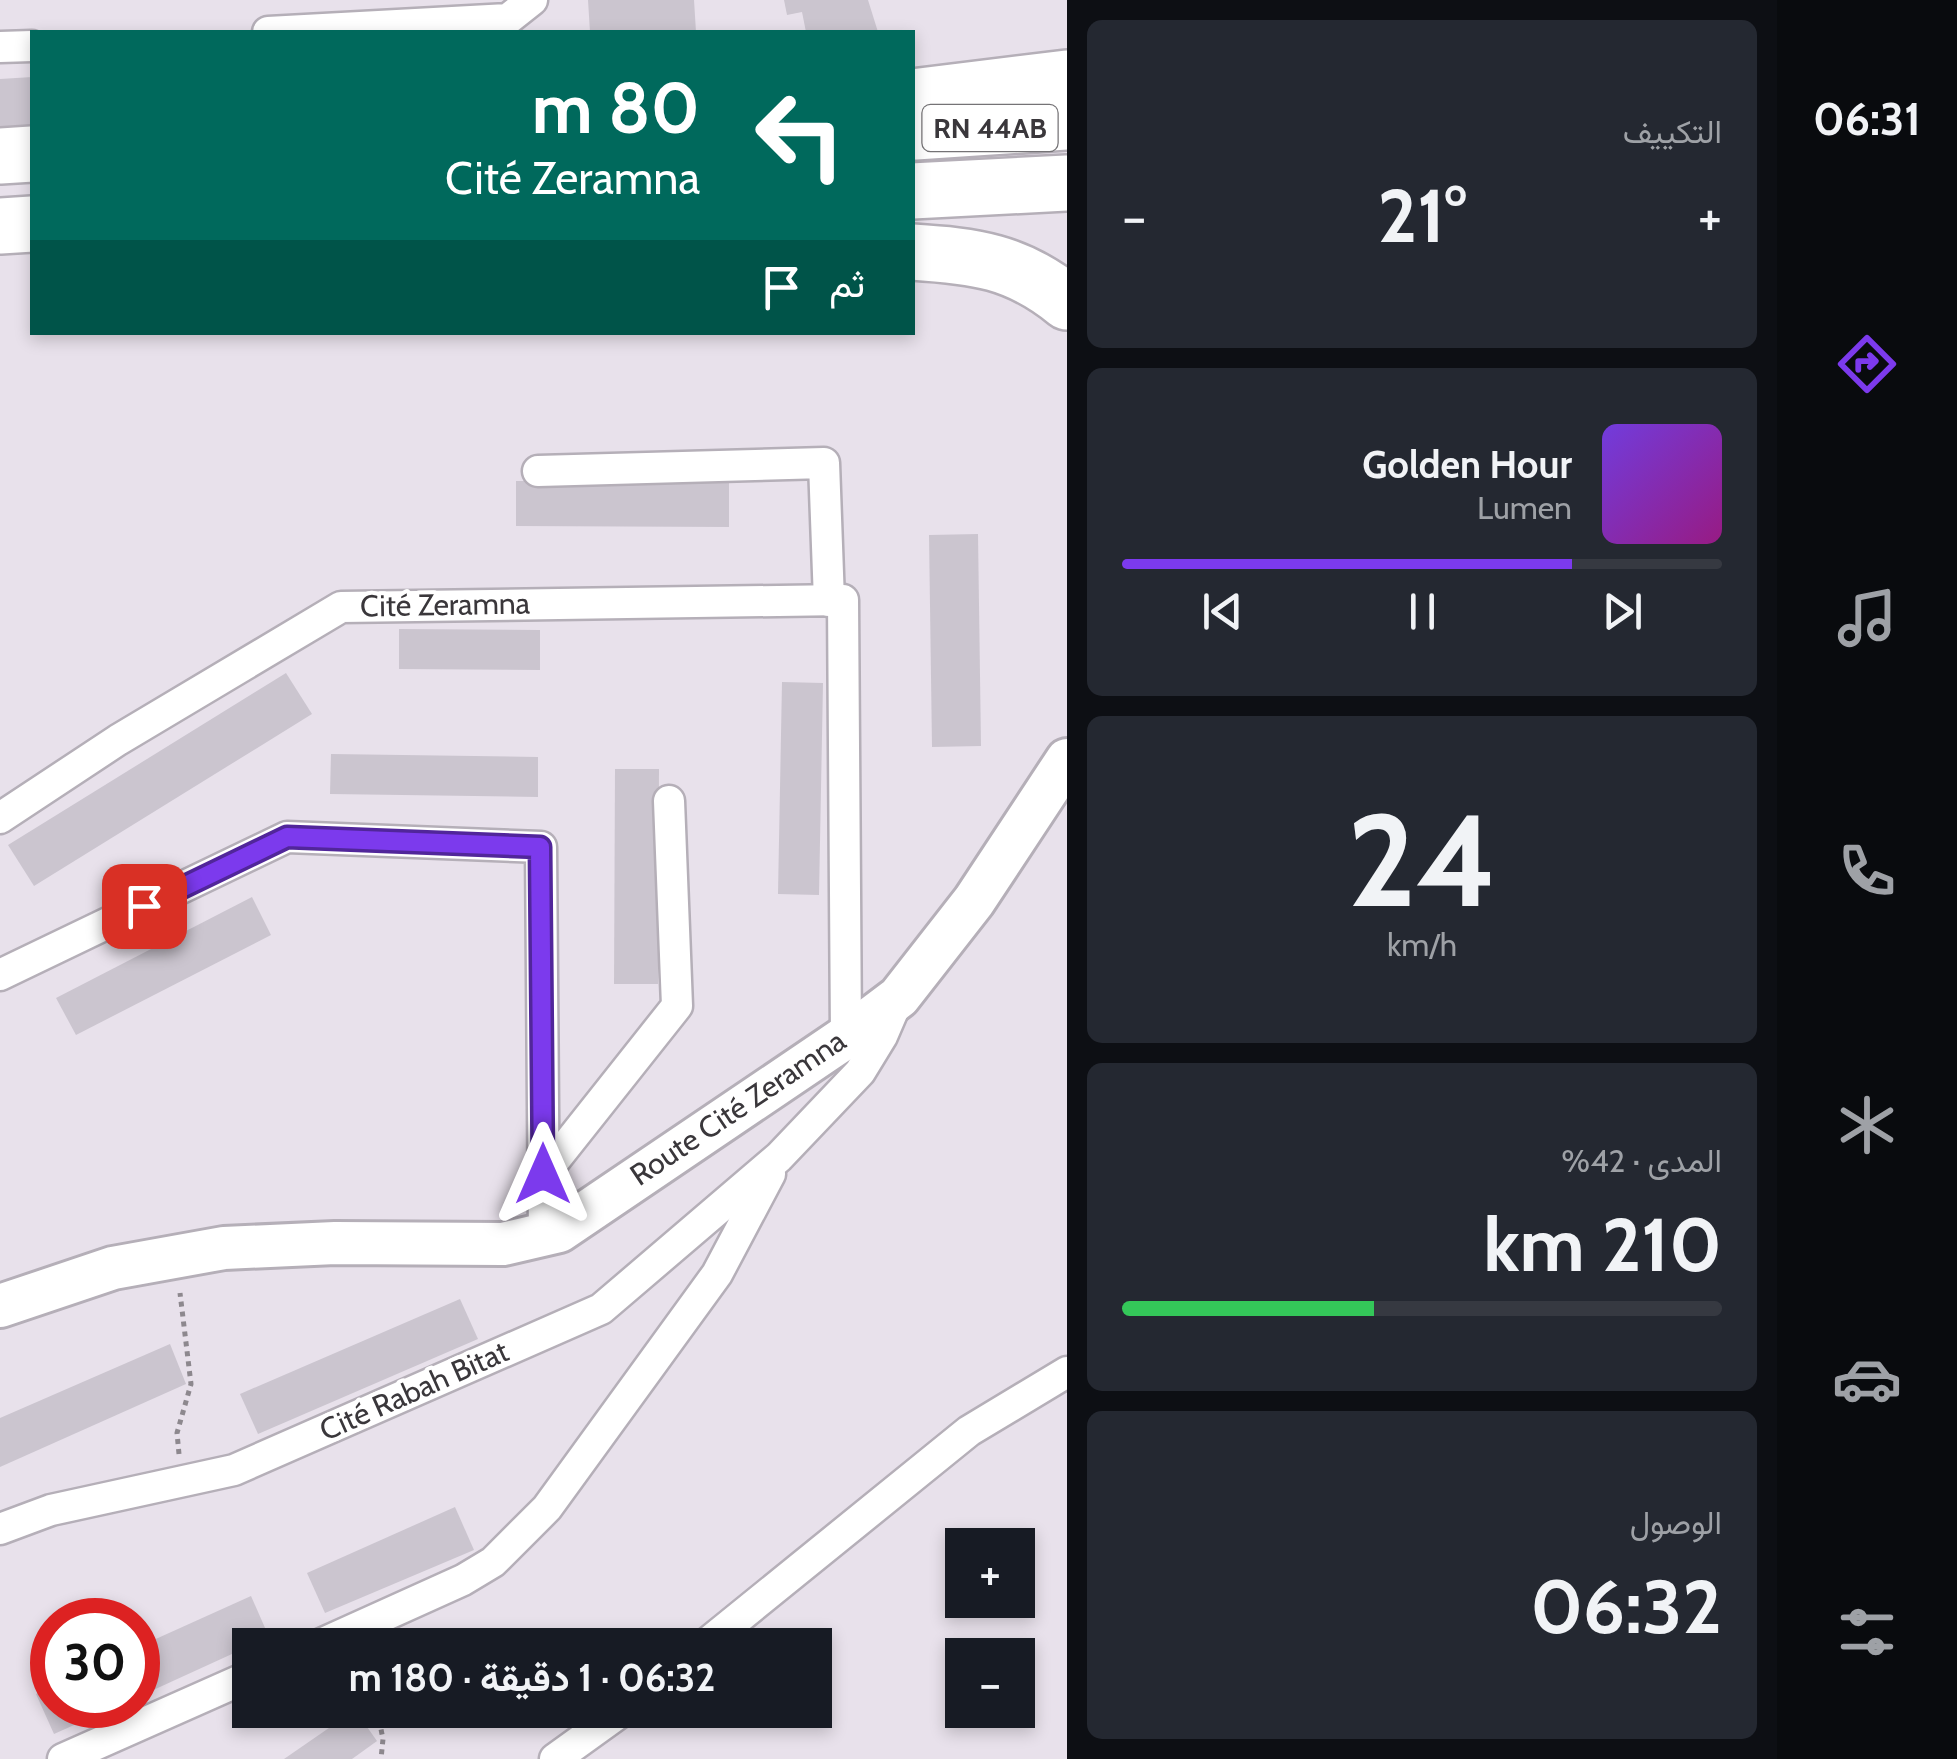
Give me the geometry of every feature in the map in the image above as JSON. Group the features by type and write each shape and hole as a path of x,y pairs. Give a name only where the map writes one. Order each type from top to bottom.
{"highway":[{"path":"915,97 1067,78"},
{"name":"RN 44AB","path":"915,132 1067,122"},
{"path":"0,156 30,154"},
{"path":"0,182 30,180"},
{"path":"915,191 1067,183"},
{"path":"0,226 30,224"},
{"path":"915,252 995,262 1030,275 1067,302"}],"street":[{"path":"305,30 508,19 532,0"},
{"path":"0,47 30,46"},
{"path":"538,471 824,463 829,600 844,600 846,1037"},
{"name":"Cité Zeramna","path":"0,818 118,740 340,607 829,600"},
{"name":"Route Cité Zeramna","path":"0,1306 113,1268 224,1248 335,1243 503,1244 559,1231 899,997 974,901 1067,760"},
{"path":"543,1174 676,1006 669,801"},
{"path":"0,975 287,837 540,847 544,1235"},
{"name":"Cité Rabah Bitat","path":"0,1529 51,1510 234,1470 601,1309 779,1157 860,1072 899,997"},
{"name":"Cité Rabah Bitat","path":"357,1628 463,1580 493,1562 546,1508 717,1274 779,1157"},
{"path":"726,1628 969,1431 1067,1372"},
{"path":"63,1759 232,1684"},
{"path":"555,1759 597,1728"}],"path":[{"path":"179,1280 191,1384 177,1432 180,1464"},
{"path":"381,1728 381,1759"}],"building":[{"path":"588,0 694,0 696,30 590,30"},
{"path":"784,0 868,0 877,30 806,30 802,12 787,15"},
{"path":"30,77 30,131 0,133 0,79"},
{"path":"516,481 729,481 729,527 516,526"},
{"path":"978,534 981,746 932,747 929,535"},
{"path":"399,629 540,630 540,670 399,669"},
{"path":"286,673 312,714 34,886 8,845"},
{"path":"782,682 823,683 819,895 778,894"},
{"path":"331,754 538,757 538,797 330,794"},
{"path":"615,769 659,769 658,984 614,984"},
{"path":"252,897 271,935 76,1035 56,998"},
{"path":"460,1299 478,1339 258,1434 240,1394"},
{"path":"170,1344 186,1384 0,1467 0,1418"},
{"path":"455,1507 474,1550 325,1613 307,1573"},
{"path":"251,1596 265,1628 232,1628 232,1654 160,1687 160,1637"},
{"path":"329,1728 368,1728 377,1741 352,1759 284,1759"}],"route":[{"path":"144,906 287,837 540,847 543,1174"}]}
